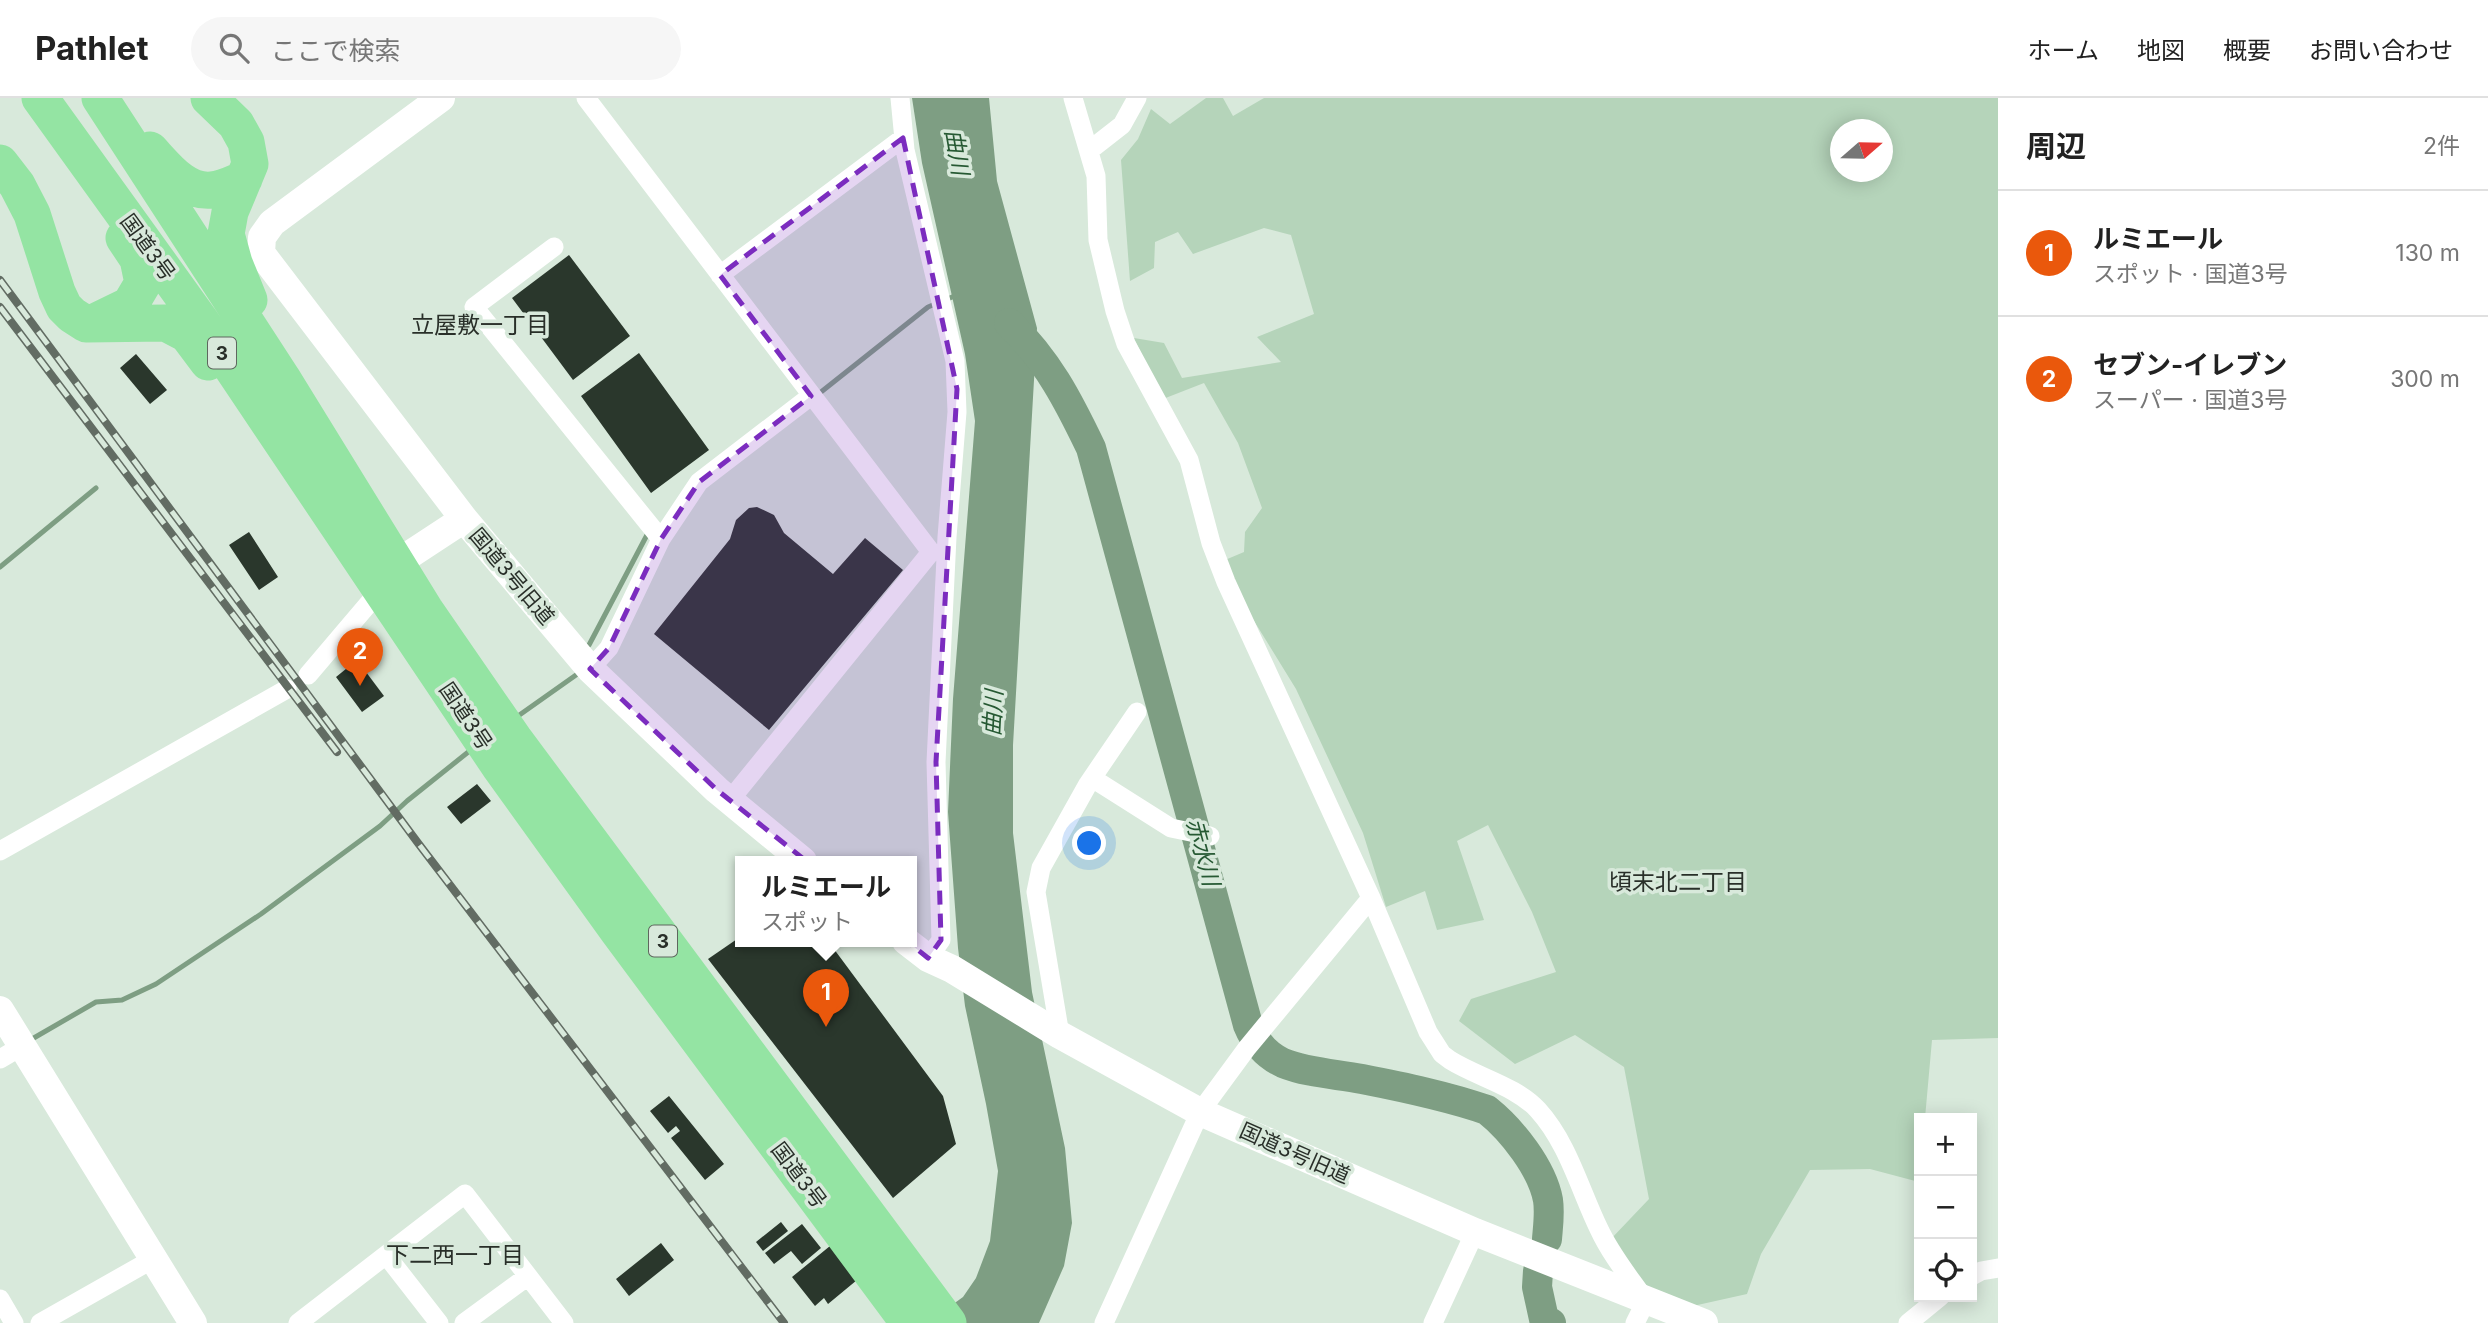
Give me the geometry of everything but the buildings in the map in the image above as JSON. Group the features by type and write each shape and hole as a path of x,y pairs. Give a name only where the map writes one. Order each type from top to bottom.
{"highway":[{"path":"101,98 176,177 197,189 214,190 244,179"},
{"name":"国道3号","path":"101,98 282,378 389,576"},
{"path":"209,98 236,124 246,142 250,163 230,212 226,234 234,263 282,378"},
{"path":"0,163 17,185 32,214 64,307 86,324 130,306 143,283 138,259 48,110"},
{"name":"国道3号","path":"48,110 200,320 305,478 389,576 425,610 514,739 932,1319"},
{"path":"94,322 166,323 187,334 233,394 305,478"}],"street":[{"name":"国道3号旧道","path":"441,98 272,223 261,237 261,253 464,519 590,669 730,800 797,856"},
{"path":"586,98 931,552 730,800"},
{"path":"900,98 903,138 955,361 957,412 947,537 936,762 941,940 929,956"},
{"path":"1073,98 1096,176 1098,240 1126,344 1189,460 1211,543 1226,582 1371,898 1434,1043 1450,1060 1513,1092 1537,1108 1569,1159 1601,1233 1641,1312"},
{"path":"1090,150 1122,125 1137,98"},
{"path":"720,275 903,138"},
{"path":"554,247 474,307 661,539"},
{"path":"590,669 609,648 661,539 699,482 811,397"},
{"path":"308,674 389,576 464,519"},
{"path":"0,851 287,689"},
{"path":"1051,1030 1036,892 1041,868 1092,778 1137,712"},
{"path":"1092,778 1171,828 1210,836"},
{"path":"1104,1323 1200,1112 1247,1048 1371,898"},
{"name":"国道3号旧道","path":"929,956 1051,1030 1200,1112 1475,1232 1641,1312 1704,1323"},
{"path":"0,1010 11,1052 153,1259 193,1323"},
{"path":"298,1323 465,1194 564,1323"},
{"path":"1433,1323 1475,1232"},
{"path":"386,1255 439,1323"},
{"path":"40,1323 153,1259"},
{"path":"1977,1273 1998,1268"},
{"path":"464,1323 528,1276"},
{"path":"0,1298 14,1323"},
{"path":"1908,1323 1934,1302"}],"highlighted area":[{"path":"903,138 957,389 936,762 941,940 928,958 717,790 590,669 609,648 661,539 699,482 811,396 720,275"}],"shaded area":[{"path":"1206,98 1223,98 1233,116 1264,98 1998,98 1998,1038 1932,1040 1925,1113 1914,1113 1914,1181 1870,1169 1810,1170 1761,1254 1747,1294 1693,1306 1649,1291 1610,1240 1649,1199 1624,1067 1575,1035 1515,1064 1459,1021 1471,999 1556,972 1532,912 1488,825 1457,841 1484,920 1437,930 1425,891 1386,907 1363,833 1296,689 1251,616 1225,560 1244,552 1245,532 1262,508 1238,443 1204,383 1163,399 1134,338 1164,343 1182,378 1281,362 1257,337 1314,314 1291,235 1264,228 1193,254 1178,232 1155,242 1154,268 1130,281 1121,160 1138,139 1151,109 1170,124"}],"water":[{"name":"曲川","path":"912,98 989,98 997,181 1037,328 1013,745 1013,833 1032,992 1065,1148 1072,1223 1064,1266 1039,1323 927,1323 963,1297 976,1278 990,1241 998,1171 965,1006 948,812 953,699 975,421 965,354 922,163"}],"waterway":[{"path":"821,392 928,307 957,295"},
{"name":"赤水川","path":"1009,323 1035,352 1056,382 1091,448 1248,1025 1254,1037 1271,1056 1283,1063 1409,1089 1487,1110 1525,1150 1539,1175 1548,1200 1547,1239"},
{"path":"0,567 96,488"},
{"path":"589,645 648,533"},
{"path":"518,716 576,675"},
{"path":"32,1039 96,1002 122,1000 156,984 261,914 380,826 472,749"},
{"name":"赤水川","path":"1538,1271 1537,1287 1544,1319 1551,1323"}],"railway":[{"path":"0,280 418,843 784,1323"},
{"path":"0,307 337,752"}],"place":[{"name":"セブン-イレブン","path":"360,686"},
{"name":"ルミエール","path":"826,1027"}],"district":[{"name":"立屋敷一丁目","path":"480,325"},
{"name":"頃末北二丁目","path":"1678,882"},
{"name":"下二西一丁目","path":"455,1255"}]}
